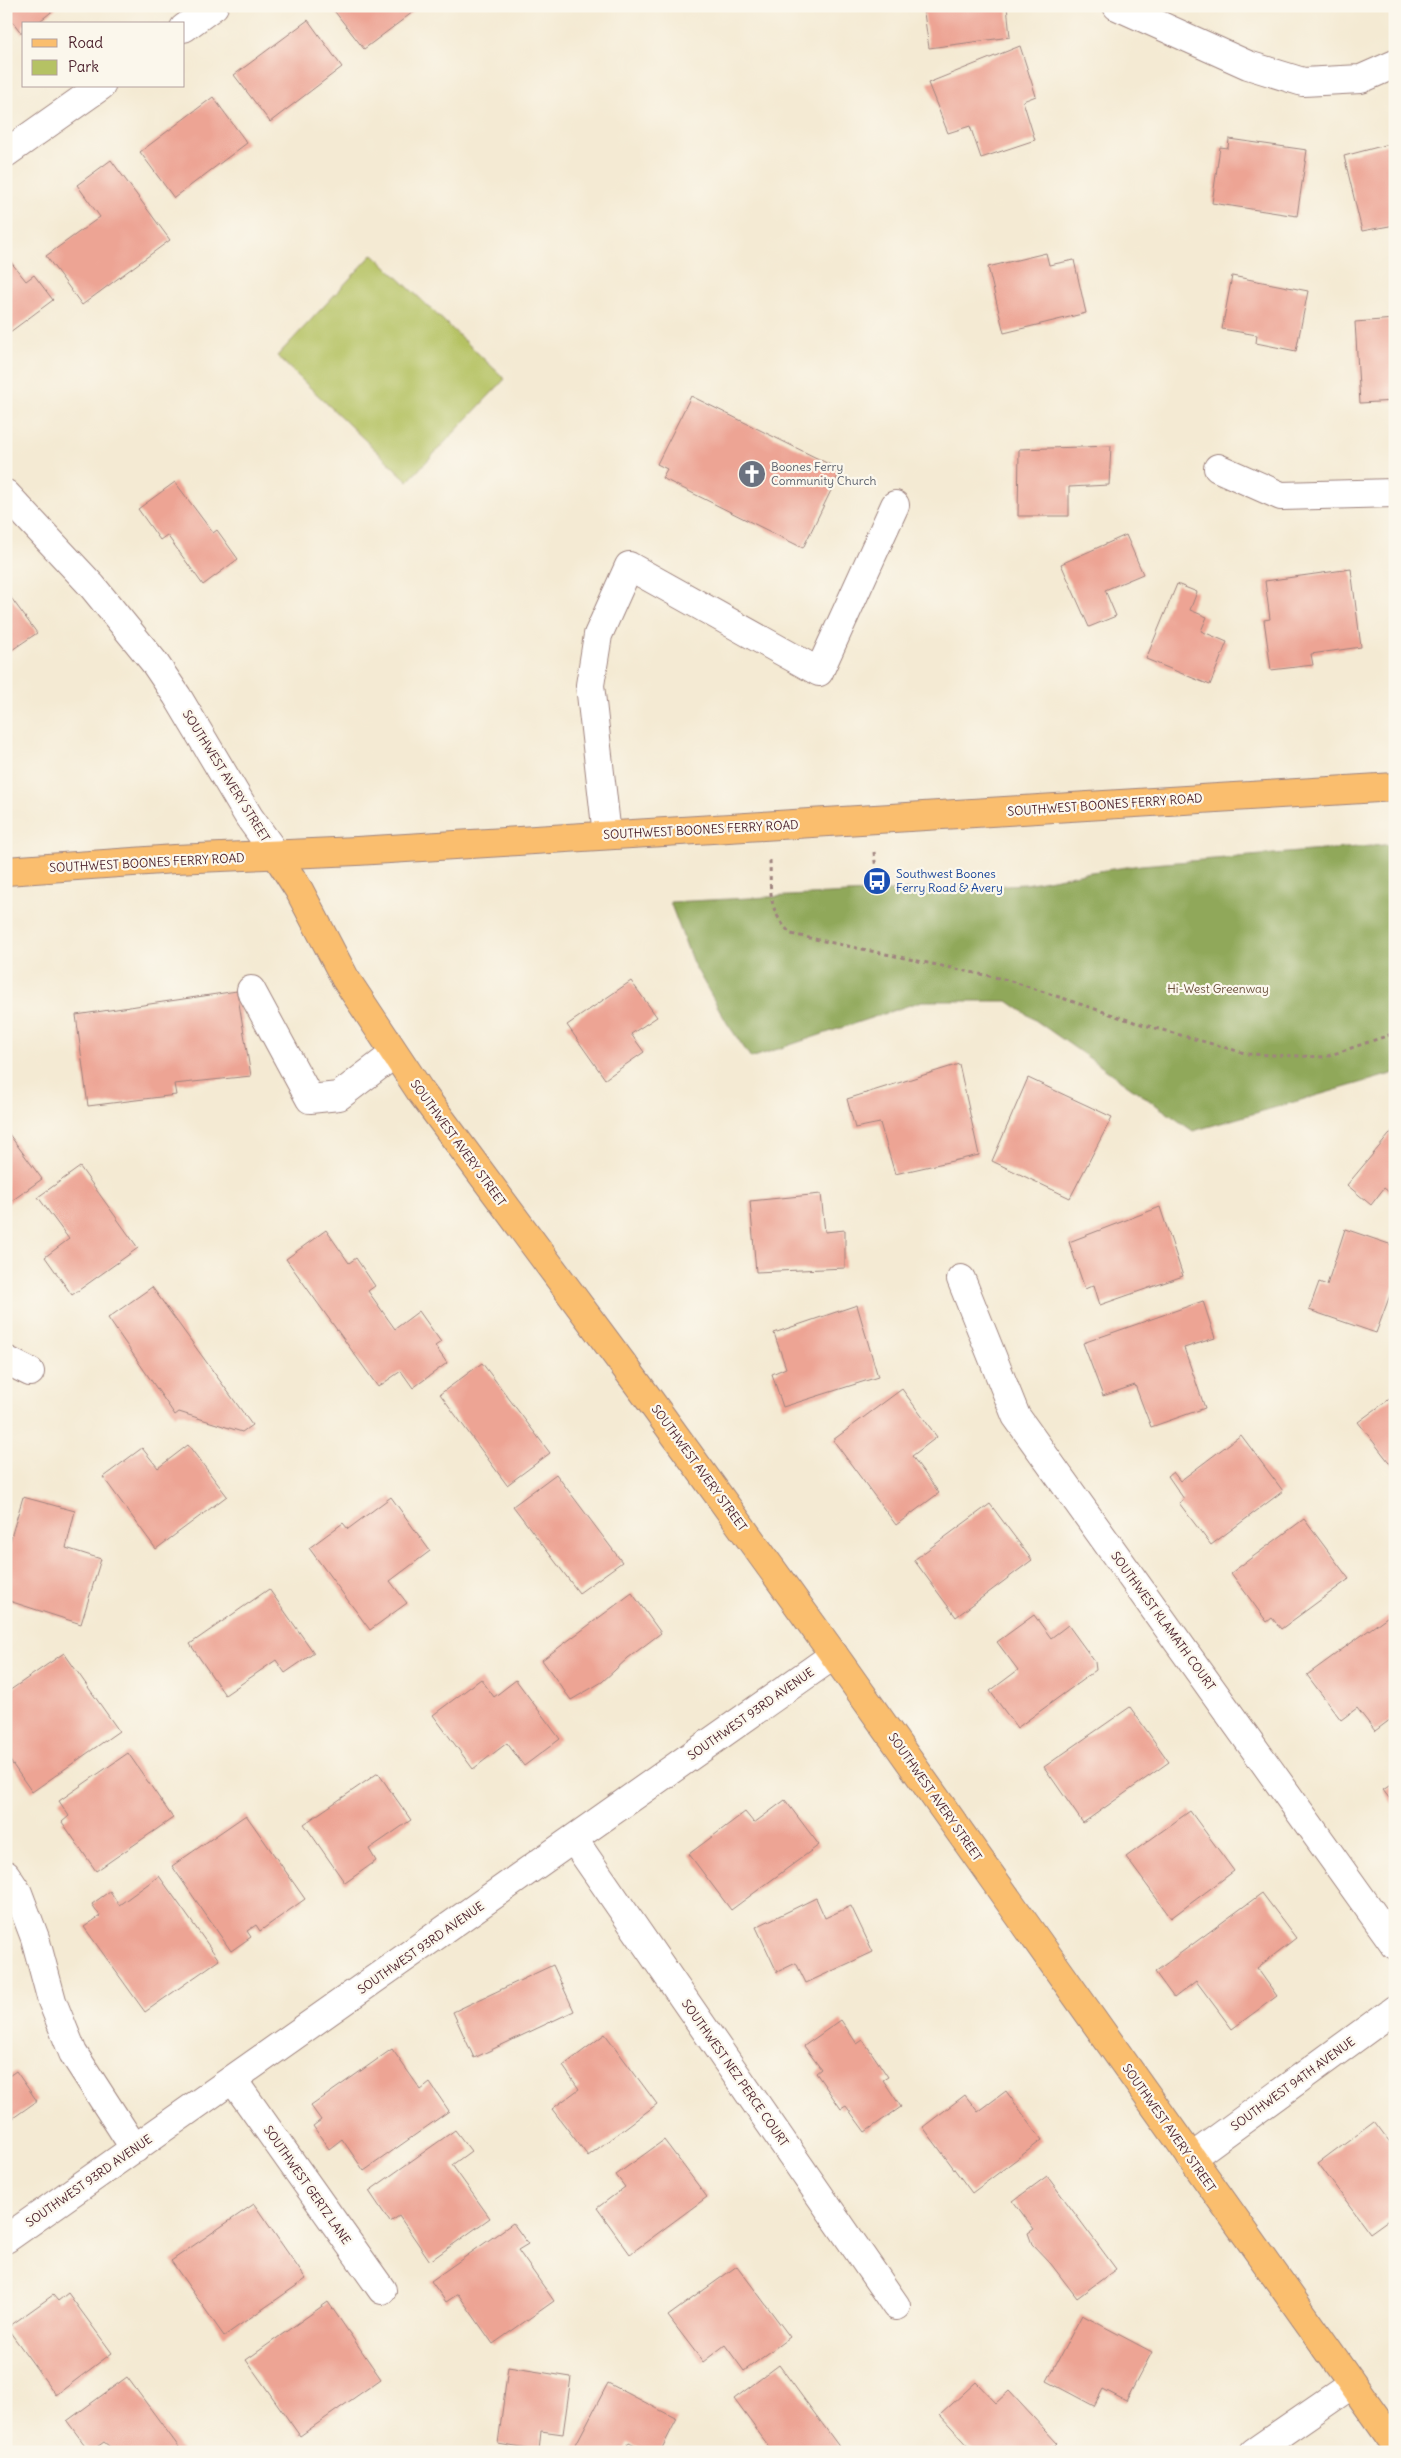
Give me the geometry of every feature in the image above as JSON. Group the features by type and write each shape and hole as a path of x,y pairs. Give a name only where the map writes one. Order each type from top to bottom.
{"main road":[{"name":"SOUTHWEST BOONES FERRY ROAD","path":"6,871 175,859 277,856 1395,787"},
{"name":"SOUTHWEST AVERY STREET","path":"277,856 299,890 345,978 394,1054 834,1655 1351,2385 1395,2444"}],"street":[{"path":"185,27 214,6"},
{"path":"1117,6 1248,65 1303,82 1361,79 1395,64"},
{"path":"6,153 98,88"},
{"path":"1218,468 1281,496 1395,493"},
{"name":"SOUTHWEST AVERY STREET","path":"6,494 92,586 154,662 177,696 249,817 277,856"},
{"path":"607,836 590,685 598,636 629,566 819,672 895,505"},
{"path":"251,990 310,1098 340,1096 394,1054"},
{"name":"SOUTHWEST KLAMATH COURT","path":"961,1280 1016,1416 1395,1945"},
{"name":"SOUTHWEST 93RD AVENUE","path":"6,2240 834,1655"},
{"name":"SOUTHWEST NEZ PERCE COURT","path":"574,1840 896,2306"},
{"path":"6,1875 18,1893 35,1938 52,2001 73,2054 135,2149"},
{"name":"SOUTHWEST 94TH AVENUE","path":"1191,2158 1395,2009"},
{"name":"SOUTHWEST GERTZ LANE","path":"233,2080 382,2290"},
{"path":"1254,2452 1351,2385"}],"path":[{"path":"768,826 771,904 781,924 791,934 1008,980 1134,1022 1248,1054 1324,1057 1395,1033"}],"green space":[{"path":"373,254 505,379 408,481 277,356"},
{"name":"Hi-West Greenway","path":"1395,844 1395,1073 1193,1131 1008,1001 922,1001 751,1058 727,1023 693,963 670,902 1026,884 1141,865"}],"building":[{"path":"6,6 59,6 39,22 22,22 22,34 6,13"},
{"path":"334,6 421,6 364,49 332,8"},
{"path":"923,6 1007,6 1010,37 929,48"},
{"path":"308,20 342,67 270,122 234,75"},
{"path":"1020,46 1036,96 1023,101 1035,140 981,158 970,126 948,133 928,83"},
{"path":"213,97 247,143 174,198 140,152"},
{"path":"1229,139 1307,150 1297,216 1212,203 1220,147 1228,148"},
{"path":"1393,143 1395,225 1362,231 1344,156"},
{"path":"111,160 170,240 82,305 46,256 100,217 77,185"},
{"path":"1046,253 1049,265 1074,260 1086,313 1004,333 988,267"},
{"path":"6,256 26,281 34,275 53,300 6,335"},
{"path":"1232,276 1308,291 1296,351 1256,343 1257,335 1222,329"},
{"path":"1395,319 1395,401 1360,403 1355,322"},
{"name":"Boones Ferry Community Church","path":"691,396 841,470 803,548 662,478 667,469 657,464"},
{"path":"1111,446 1109,485 1069,487 1069,516 1018,516 1019,449"},
{"path":"175,482 213,533 217,530 238,559 203,585 167,535 160,540 138,509"},
{"path":"1126,535 1143,574 1105,590 1116,616 1089,627 1061,564"},
{"path":"1351,569 1361,647 1311,654 1313,665 1271,670 1264,620 1270,619 1265,581"},
{"path":"1177,584 1197,592 1190,610 1207,617 1201,631 1227,642 1210,685 1146,659"},
{"path":"6,591 37,633 6,654"},
{"path":"631,981 657,1017 631,1034 644,1052 605,1079 567,1025"},
{"path":"237,991 251,1076 174,1084 176,1095 88,1106 76,1015"},
{"path":"959,1064 979,1155 895,1174 880,1123 855,1128 847,1099"},
{"path":"1028,1078 1112,1117 1070,1198 992,1161"},
{"path":"1394,1129 1395,1197 1384,1188 1371,1205 1347,1185"},
{"path":"6,1130 42,1179 6,1205"},
{"path":"80,1167 138,1248 72,1295 45,1257 69,1239 38,1197"},
{"path":"821,1194 825,1232 845,1230 845,1268 756,1272 750,1201"},
{"path":"1160,1207 1183,1276 1100,1305 1094,1285 1085,1289 1069,1242"},
{"path":"1345,1229 1395,1246 1395,1288 1393,1287 1376,1333 1309,1310 1319,1282 1327,1285"},
{"path":"326,1230 349,1263 356,1258 375,1286 368,1291 395,1329 419,1311 441,1342 435,1346 447,1363 413,1388 401,1371 378,1387 286,1259"},
{"path":"152,1287 252,1425 242,1432 179,1412 175,1415 108,1318"},
{"path":"1203,1301 1215,1338 1184,1348 1205,1408 1151,1427 1135,1385 1103,1396 1083,1343"},
{"path":"857,1305 878,1377 783,1407 772,1374 786,1368 774,1333"},
{"path":"482,1363 550,1453 507,1485 440,1394"},
{"path":"902,1389 937,1437 912,1456 939,1493 896,1525 833,1440"},
{"path":"1395,1395 1395,1470 1358,1422"},
{"path":"1241,1435 1283,1491 1211,1545 1179,1503 1184,1499 1168,1476 1173,1472 1180,1481"},
{"path":"188,1445 227,1496 156,1549 103,1477 142,1448 158,1468"},
{"path":"556,1474 622,1562 579,1593 513,1506"},
{"path":"23,1497 75,1511 66,1548 101,1559 81,1624 6,1600 6,1554"},
{"path":"391,1497 430,1551 390,1581 407,1603 370,1630 309,1548 343,1523 348,1529"},
{"path":"990,1504 1032,1560 956,1617 914,1560"},
{"path":"1304,1519 1349,1579 1281,1629 1272,1618 1267,1622 1231,1573"},
{"path":"269,1589 314,1653 285,1673 276,1660 225,1695 190,1644"},
{"path":"632,1593 661,1633 628,1658 602,1682 571,1700 542,1660"},
{"path":"1391,1614 1395,1619 1395,1672 1392,1674 1395,1677 1395,1716 1375,1731 1357,1708 1341,1720 1307,1675"},
{"path":"1034,1615 1051,1638 1068,1625 1095,1662 1096,1670 1017,1728 990,1691 1018,1670 997,1642"},
{"path":"64,1653 119,1731 32,1792 6,1755 6,1693"},
{"path":"481,1679 494,1697 516,1680 560,1739 524,1766 507,1743 473,1769 433,1715"},
{"path":"1130,1707 1169,1762 1083,1823 1044,1767"},
{"path":"128,1753 173,1818 96,1871 62,1822 69,1816 59,1801"},
{"path":"378,1773 411,1820 369,1849 376,1861 345,1883 304,1824"},
{"path":"1395,1782 1395,1806 1383,1790"},
{"path":"785,1800 819,1845 731,1910 689,1854 745,1812 754,1823"},
{"path":"1190,1811 1234,1871 1171,1918 1126,1857"},
{"path":"246,1815 305,1899 260,1931 256,1925 247,1931 251,1937 231,1951 172,1866"},
{"path":"159,1876 219,1960 145,2012 84,1927 100,1916 92,1904 110,1891 119,1905"},
{"path":"1262,1893 1296,1938 1257,1968 1277,1996 1232,2029 1196,1981 1174,1998 1155,1972"},
{"path":"816,1898 825,1918 851,1906 873,1952 806,1983 796,1963 777,1972 756,1927"},
{"path":"553,1965 574,2011 474,2058 453,2012"},
{"path":"841,2020 857,2044 863,2040 888,2077 883,2080 901,2107 865,2132 846,2106 841,2109 816,2073 821,2069 804,2046"},
{"path":"605,2034 657,2104 588,2156 552,2109 579,2089 563,2066"},
{"path":"392,2049 421,2090 430,2083 449,2111 364,2171 342,2139 329,2149 313,2126 321,2120 311,2106"},
{"path":"16,2071 37,2101 6,2123 6,2078"},
{"path":"1006,2091 1042,2140 972,2193 923,2127 965,2095 978,2112"},
{"path":"1374,2121 1395,2149 1395,2215 1370,2233 1318,2163"},
{"path":"455,2130 471,2151 452,2165 490,2218 430,2261 399,2216 390,2222 369,2191"},
{"path":"664,2140 707,2197 630,2254 597,2208 625,2187 616,2175"},
{"path":"1047,2176 1116,2269 1077,2298 1051,2264 1032,2244 1028,2233 1034,2229 1013,2201"},
{"path":"254,2204 306,2279 224,2336 171,2261"},
{"path":"513,2223 528,2244 518,2250 554,2301 493,2344 458,2294 446,2302 431,2281"},
{"path":"737,2266 790,2337 744,2371 725,2345 703,2362 668,2316"},
{"path":"68,2293 112,2353 56,2395 7,2328 53,2295 58,2301"},
{"path":"328,2302 381,2379 300,2436 246,2360"},
{"path":"1082,2315 1152,2352 1126,2401 1103,2389 1094,2406 1047,2381"},
{"path":"779,2365 843,2452 773,2452 734,2399"},
{"path":"508,2367 571,2377 563,2434 541,2431 539,2451 498,2444"},
{"path":"127,2377 181,2450 179,2452 116,2452 104,2442 90,2452 67,2421"},
{"path":"976,2382 996,2403 1009,2391 1057,2443 1048,2452 974,2452 940,2415"},
{"path":"608,2383 677,2419 660,2452 649,2452 629,2442 624,2452 581,2452 574,2448"}],"place":[{"name":"Boones Ferry Community Church","path":"752,474"},
{"name":"Southwest Boones Ferry Road & Avery","path":"877,881"}]}
